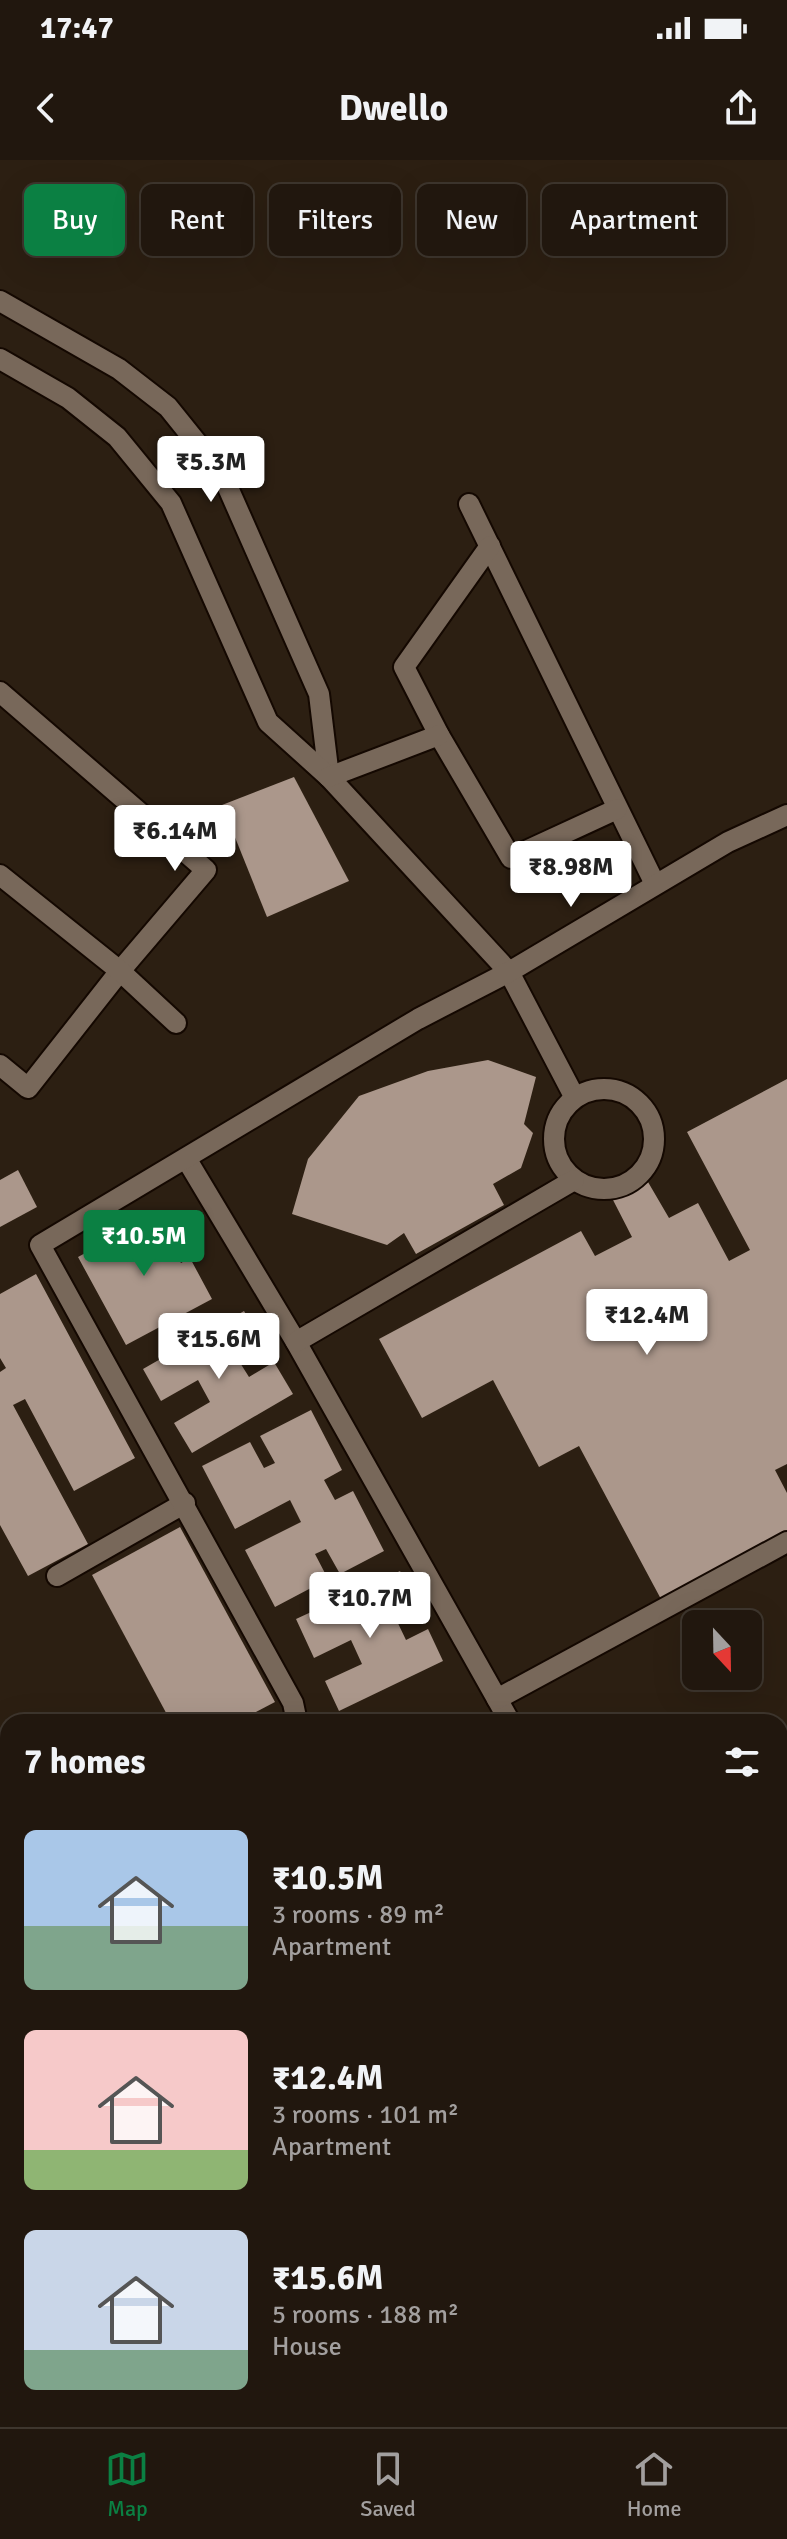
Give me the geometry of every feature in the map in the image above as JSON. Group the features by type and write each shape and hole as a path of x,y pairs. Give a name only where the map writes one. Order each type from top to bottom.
{"street":[{"path":"0,301 119,369 168,407 222,474 319,694 329,777"},
{"path":"0,359 68,398 117,437 171,503 268,722 329,777 509,972 575,1098"},
{"path":"469,504 655,884"},
{"path":"490,546 404,667 439,735 511,858 617,809"},
{"path":"0,692 206,870 120,971 28,1088 0,1065"},
{"path":"329,777 439,735"},
{"path":"295,1714 293,1703 185,1503 40,1245 187,1160 418,1019 509,972 728,842 787,815"},
{"path":"0,875 120,971 176,1023"},
{"path":"604,1088 635,1098 646,1109 655,1139 645,1169 620,1187 604,1189 574,1180 555,1155 553,1139 556,1123 575,1098 604,1088"},
{"path":"187,1160 296,1342 505,1714"},
{"path":"296,1342 574,1180"},
{"path":"57,1576 185,1503"},
{"path":"497,1699 787,1542"}],"building":[{"path":"294,777 349,881 267,917 222,805"},
{"path":"488,1060 536,1077 524,1124 533,1133 521,1168 493,1184 504,1205 416,1254 404,1233 387,1245 292,1214 308,1159 359,1096 428,1071"},
{"path":"787,1079 787,1464 775,1470 787,1493 787,1534 662,1601 579,1446 539,1467 493,1380 422,1418 379,1339 581,1231 595,1256 632,1237 613,1200 648,1182 669,1218 698,1203 729,1261 750,1250 687,1132"},
{"path":"18,1170 37,1207 0,1227 0,1180"},
{"path":"164,1210 183,1246 174,1251 181,1263 190,1258 212,1299 126,1345 78,1257"},
{"path":"36,1274 135,1458 74,1491 25,1399 13,1405 88,1544 28,1576 0,1525 0,1372 6,1368 0,1358 0,1294"},
{"path":"244,1311 263,1343 237,1358 249,1377 274,1362 293,1394 192,1453 174,1423 210,1402 198,1380 161,1401 143,1369"},
{"path":"311,1410 342,1470 324,1480 335,1500 353,1491 384,1551 340,1574 326,1549 315,1554 328,1579 275,1607 245,1550 301,1522 290,1500 235,1529 202,1466 250,1442 264,1468 275,1463 260,1436"},
{"path":"180,1527 275,1702 252,1714 167,1714 92,1575"},
{"path":"400,1571 416,1604 394,1615 406,1640 428,1629 443,1661 339,1711 325,1681 362,1664 351,1640 314,1658 296,1619"}]}
